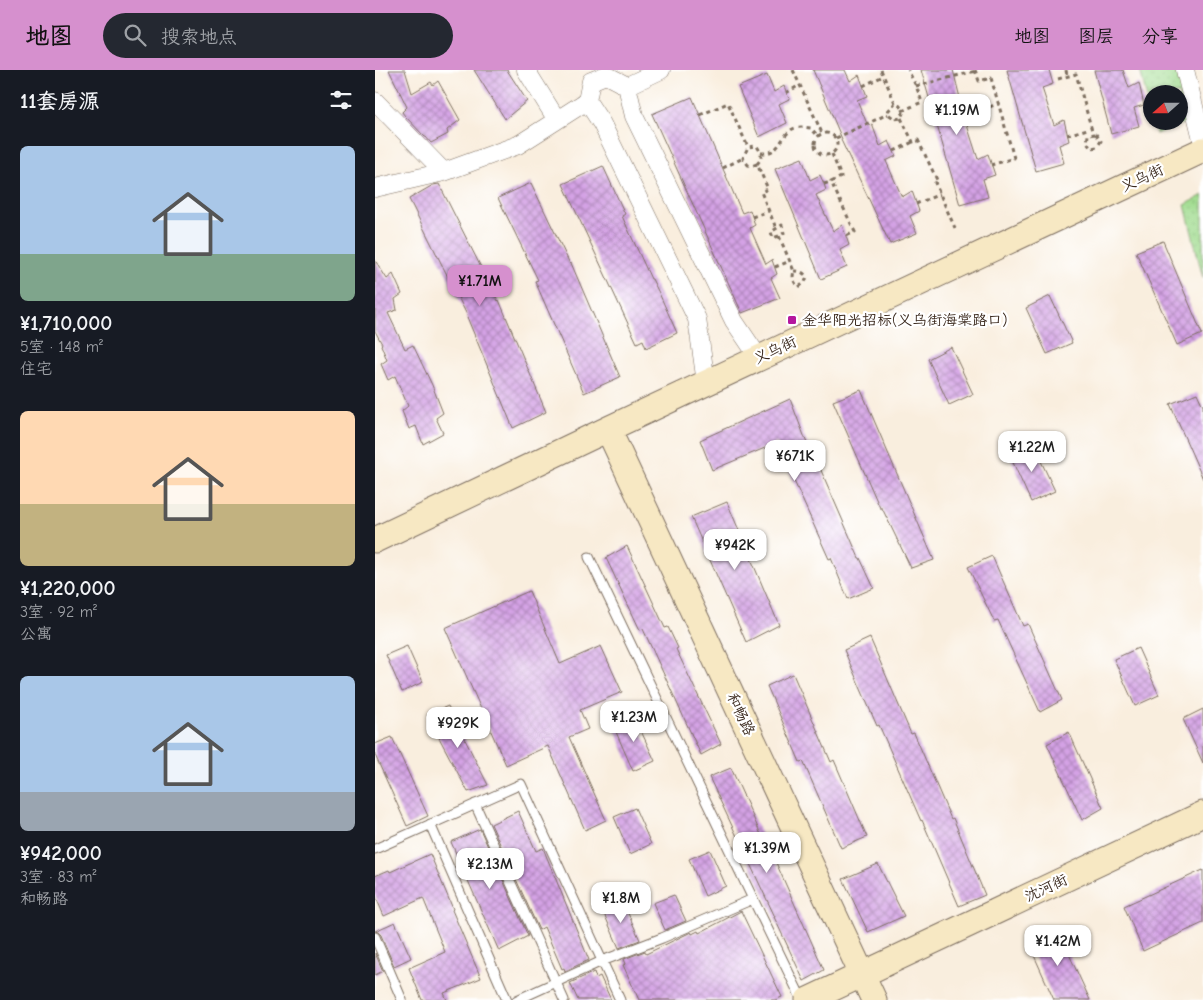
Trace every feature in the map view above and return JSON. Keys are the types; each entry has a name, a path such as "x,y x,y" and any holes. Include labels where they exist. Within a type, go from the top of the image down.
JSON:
{"street":[{"path":"526,70 557,120"},
{"path":"627,86 661,70"},
{"path":"1185,70 1203,143"},
{"path":"706,383 697,319 602,124 587,101 591,80 606,75 627,86 638,125 734,321 759,358"},
{"path":"375,101 444,172"},
{"path":"375,188 444,172 518,145 587,101"},
{"name":"义乌街","path":"375,540 1203,150"},
{"name":"和畅路","path":"608,429 874,1000"},
{"name":"沈河街","path":"808,1000 1203,814"}],"lane":[{"path":"589,557 802,1000"},
{"path":"375,849 521,784 620,1000"},
{"path":"475,804 564,1000"},
{"path":"430,824 507,1000"},
{"path":"517,1000 603,961 753,899"},
{"path":"375,937 401,1000"}],"path":[{"path":"793,70 822,133"},
{"path":"881,70 895,103 900,106 903,113 901,118 913,142"},
{"path":"902,111 921,102 908,70"},
{"path":"916,86 976,70 979,81 991,78 1014,158 991,165"},
{"path":"1066,70 1067,76"},
{"path":"1058,79 1076,74 1093,134 1096,134 1101,141 1097,146 1091,148 1087,143 1088,135 1093,134"},
{"path":"863,86 883,76"},
{"path":"786,93 800,85"},
{"path":"700,115 728,103 748,147 743,158 723,168"},
{"path":"836,138 888,114 888,111 895,103"},
{"path":"974,111 999,104"},
{"path":"888,114 895,119 901,118"},
{"path":"761,153 772,151 790,130 796,128 811,128 817,135"},
{"path":"1067,134 1091,128"},
{"path":"827,132 836,138 837,149 832,154 823,155 814,146 817,135 822,133 827,132"},
{"path":"894,151 918,140 939,182 935,183 955,228"},
{"path":"743,158 748,165 752,166 761,159 761,153 757,146 748,147"},
{"path":"824,184 841,177 832,154"},
{"path":"757,164 768,189 761,192 777,228"},
{"path":"831,182 855,232 846,236"},
{"path":"916,204 940,194"},
{"path":"752,217 769,210"},
{"path":"781,226 784,233 779,236 773,238 771,232 781,226"},
{"path":"779,236 794,271 792,276 794,283 799,287 805,282 807,277 801,271 794,271"},
{"path":"775,268 790,261"}],"green space":[{"path":"1140,70 1183,70 1187,85 1187,85 1144,85"},
{"path":"1188,88 1197,119 1188,122"},
{"path":"1155,130 1165,130 1156,134"},
{"path":"1203,195 1203,278 1185,205"}],"building":[{"path":"389,70 405,70 412,93 431,82 433,85 438,81 460,120 447,130 448,134 431,143 405,116 402,112 407,107"},
{"path":"474,70 507,70 527,101 505,119"},
{"path":"813,70 845,70 850,81 859,75 867,96 857,100 868,126 872,124 880,146 889,141 896,156 886,161 902,197 912,191 919,211 910,216 917,233 890,244 841,140"},
{"path":"921,70 953,70 962,106 971,102 976,118 966,122 978,159 988,154 995,175 983,179 988,197 960,205"},
{"path":"1007,70 1049,70 1053,84 1042,88 1054,125 1064,120 1069,141 1059,145 1064,163 1036,171"},
{"path":"1094,70 1123,70 1129,88 1139,83 1143,105 1134,108 1139,126 1111,134"},
{"path":"767,75 774,92 784,86 789,99 779,104 787,123 759,137 738,87"},
{"path":"692,97 742,213 750,210 755,225 750,228 766,264 772,260 777,274 771,278 780,298 742,313 652,114"},
{"path":"802,158 810,180 820,175 826,190 816,195 833,231 842,225 849,245 840,250 847,267 821,279 775,169"},
{"path":"603,166 625,214 622,216 677,333 646,348 643,340 637,343 563,184"},
{"path":"531,183 571,263 620,377 584,393 535,281 538,280 498,198"},
{"path":"439,184 499,300 546,412 513,428 468,317 409,199 433,185"},
{"path":"1163,241 1202,334 1177,345 1136,252"},
{"path":"375,260 387,279 393,274 402,294 395,299 397,310 388,313 405,349 413,345 443,413 436,418 443,433 423,444 416,426 409,429 402,411 408,406 395,376 388,380 381,364 387,360 375,331"},
{"path":"1050,296 1072,343 1047,354 1026,308"},
{"path":"951,347 973,394 949,405 928,359"},
{"path":"861,390 934,560 911,568 882,508 880,508 833,401"},
{"path":"1197,393 1203,406 1203,479 1170,404"},
{"path":"790,399 808,446 810,445 874,588 848,599 831,558 829,559 777,443 712,470 700,440"},
{"path":"1033,444 1055,491 1031,502 1010,456"},
{"path":"727,502 779,625 746,642 691,517"},
{"path":"627,546 665,628 668,627 678,648 676,649 721,744 701,755 643,629 640,630 606,558"},
{"path":"992,556 1023,626 1028,624 1062,700 1040,712 998,620 994,621 968,567"},
{"path":"529,591 560,664 601,646 622,692 580,710 588,729 569,737 606,820 585,830 548,746 506,765 445,628"},
{"path":"870,638 911,734 914,733 951,819 953,818 985,895 959,906 844,650"},
{"path":"407,646 423,682 402,692 386,655"},
{"path":"1138,648 1159,695 1135,706 1114,659"},
{"path":"793,674 831,762 834,760 867,837 841,848 803,761 800,762 767,686"},
{"path":"448,706 488,785 468,792 427,715"},
{"path":"1203,709 1203,763 1183,719"},
{"path":"634,716 655,761 633,771 613,725"},
{"path":"1069,732 1103,808 1082,820 1047,744"},
{"path":"392,737 428,816 407,826 375,755 375,744"},
{"path":"731,768 763,839 765,838 824,970 804,981 709,777"},
{"path":"635,808 651,844 630,854 614,817"},
{"path":"518,811 536,851 543,848 589,960 565,971 564,968 562,969 544,927 539,930 491,824"},
{"path":"480,829 528,936 499,951 451,842"},
{"path":"710,850 726,886 705,896 689,859"},
{"path":"430,854 481,978 444,993 447,1000 422,1000 409,968 445,952 423,898 384,916 375,895 375,876 389,870 390,872"},
{"path":"878,864 904,916 868,932 843,879"},
{"path":"1203,870 1203,923 1143,951 1124,906"},
{"path":"674,895 686,921 665,930 653,903"},
{"path":"622,900 640,940 619,948 602,909"},
{"path":"741,911 782,997 775,1000 639,1000 623,965 626,964 624,959 645,951 646,954 691,932 692,934 698,931 699,933"},
{"path":"395,922 411,958 394,966 381,935 375,931"},
{"path":"1057,928 1090,1000 1054,1000 1028,942"},
{"path":"375,953 383,971 375,975"},
{"path":"594,972 596,978 600,976 611,1000 578,1000 570,983"}],"place":[{"name":"金华阳光招标(义乌街海棠路口)","path":"792,320"}]}
